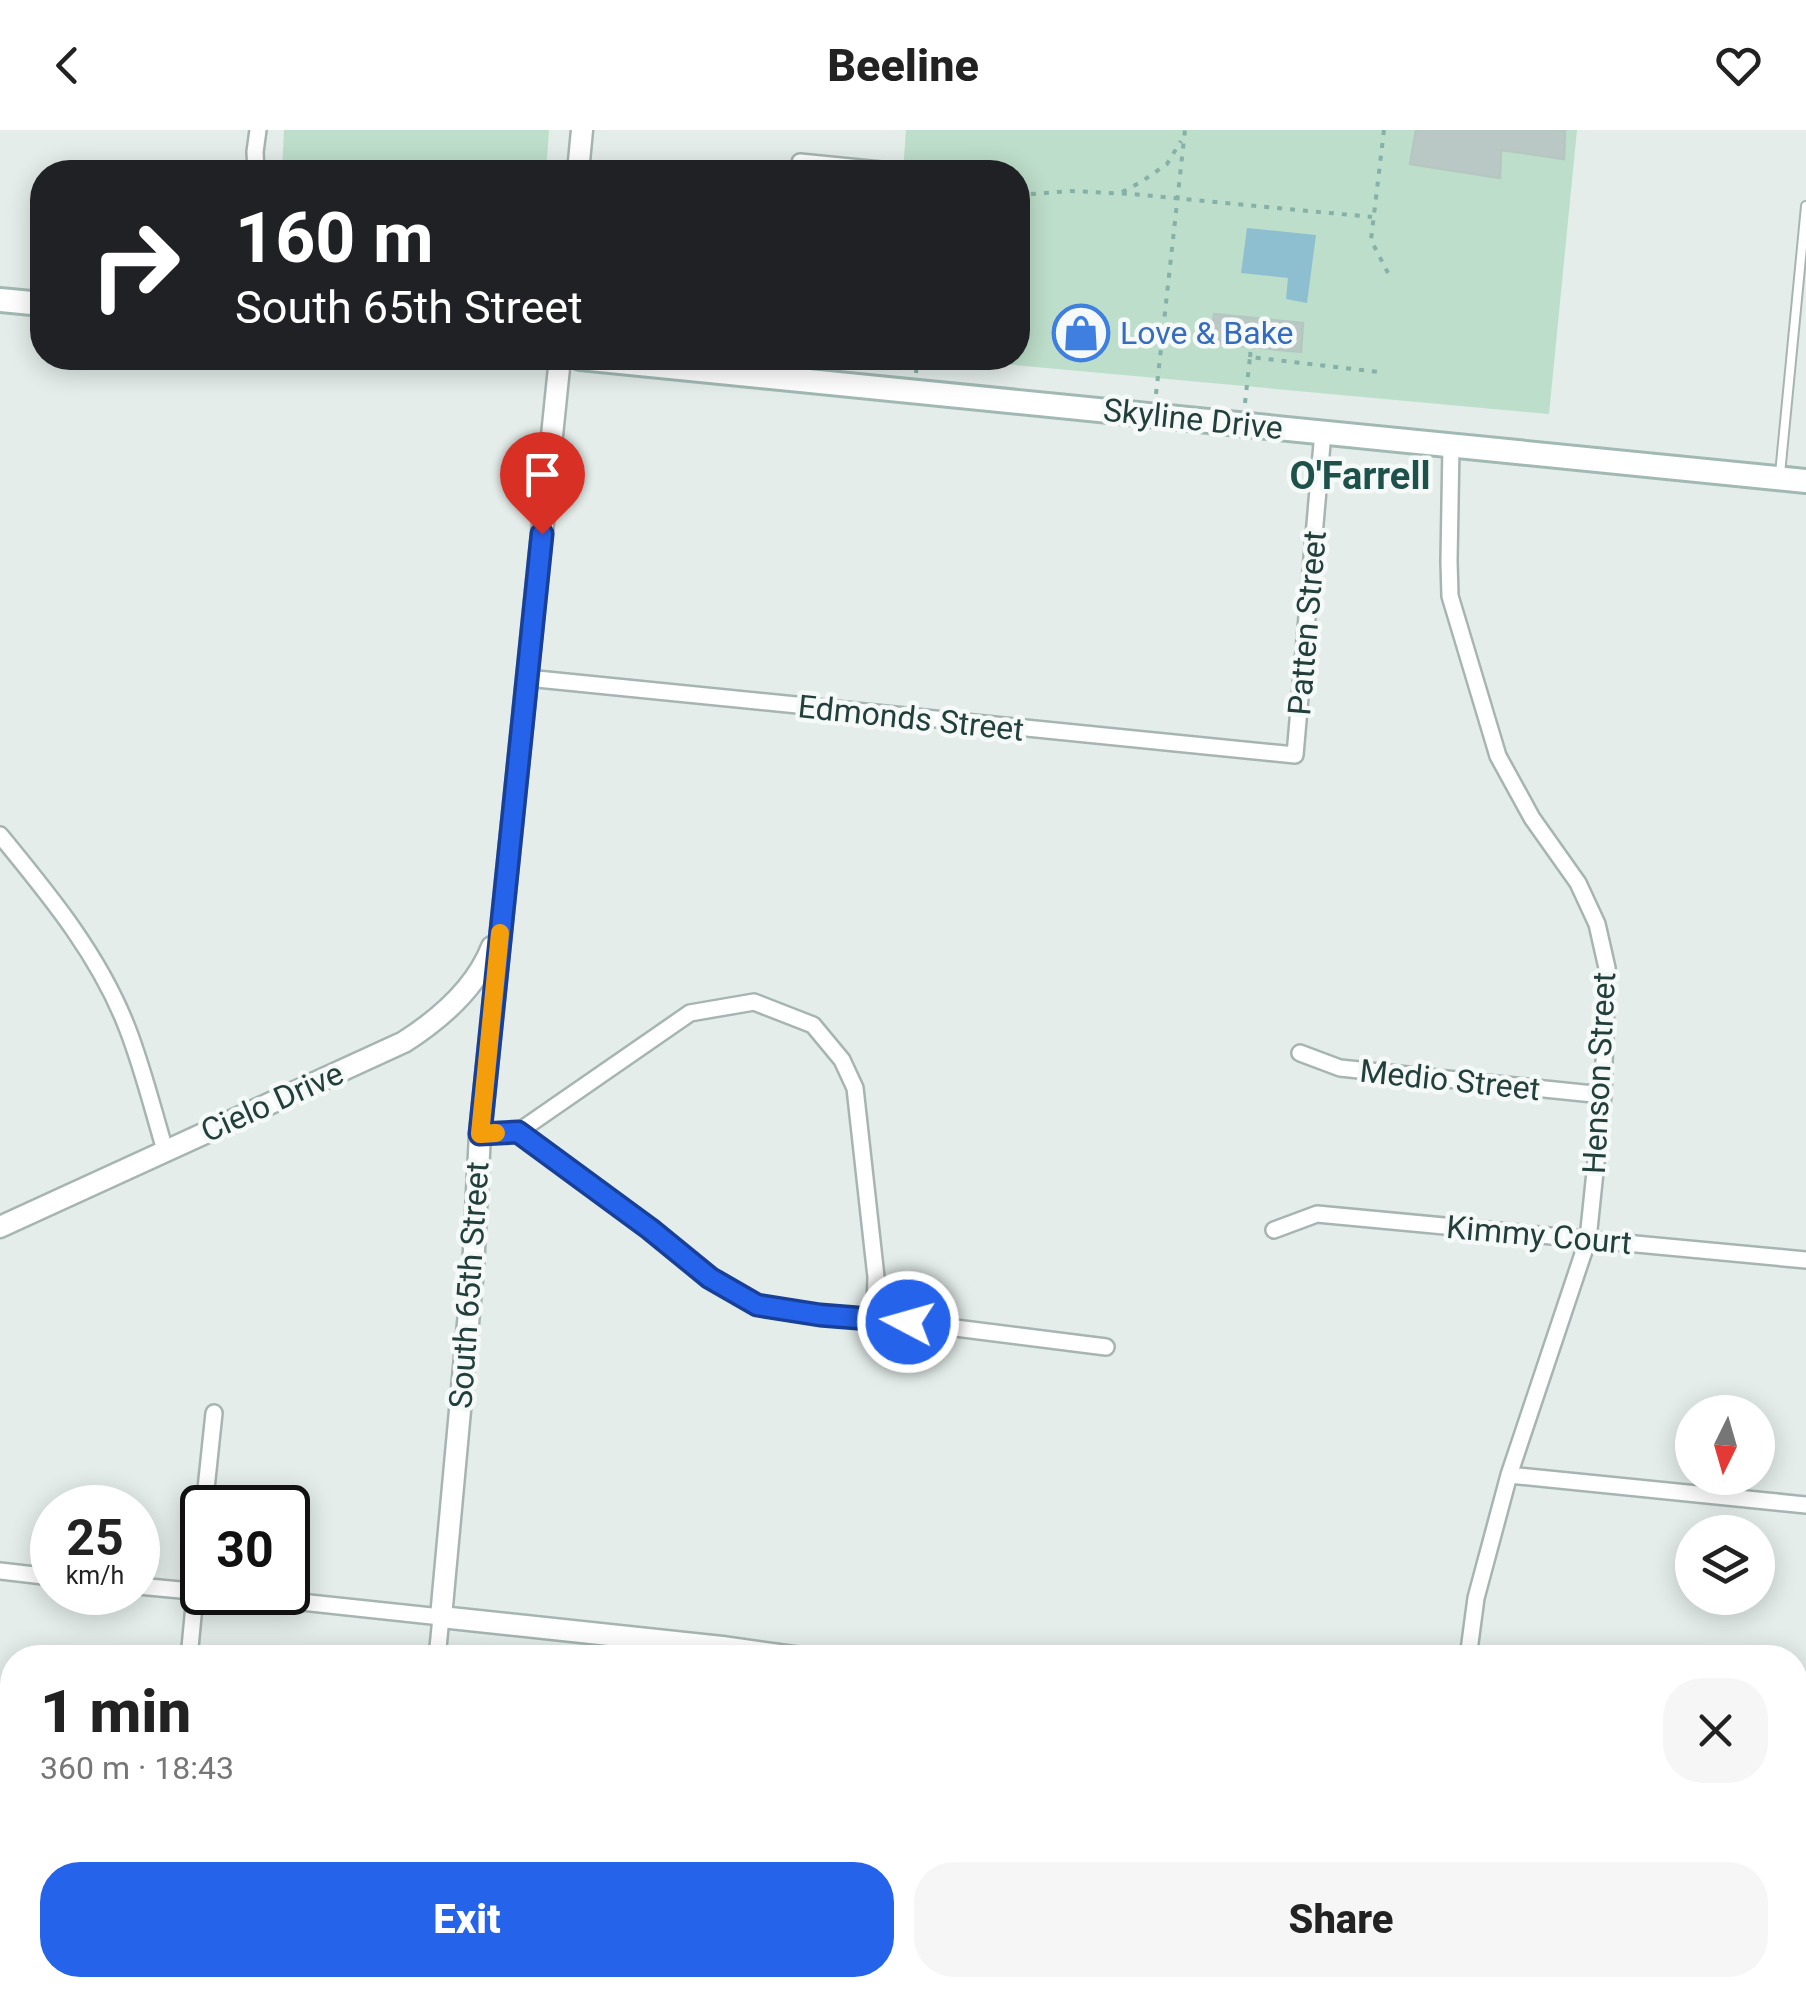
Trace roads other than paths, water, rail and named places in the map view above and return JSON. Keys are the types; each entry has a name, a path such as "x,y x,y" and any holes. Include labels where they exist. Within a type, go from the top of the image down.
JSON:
{"main road":[{"path":"0,300 30,303"},
{"name":"Skyline Drive","path":"794,370 1154,416 1806,481"}],"street":[{"path":"257,160 258,130"},
{"path":"579,160 582,130"},
{"name":"South 65th Street","path":"441,1617 473,1269 480,1134 559,370"},
{"name":"Patten Street","path":"1295,755 1323,432"},
{"name":"Henson Street","path":"1452,446 1450,596 1498,756 1532,818 1578,883 1596,924 1608,968 1603,1095 1588,1239 1509,1475 1476,1598 1470,1645"},
{"name":"Edmonds Street","path":"527,678 1295,755"},
{"path":"0,835 60,909 91,955 128,1029 165,1150"},
{"name":"Cielo Drive","path":"0,1227 404,1042 465,992 485,966 500,927"},
{"path":"480,1134 518,1132 690,1013 754,1002 814,1026 842,1060 855,1088 876,1277 874,1304 868,1317"},
{"name":"Medio Street","path":"1300,1052 1340,1068 1603,1095"},
{"path":"518,1132 710,1278 757,1305 1106,1347"},
{"name":"Kimmy Court","path":"1274,1230 1318,1214 1806,1260"},
{"path":"206,1485 214,1413"},
{"path":"1509,1475 1806,1505"},
{"path":"0,1571 30,1574"},
{"path":"310,1603 665,1645"},
{"path":"192,1645 197,1615"},
{"path":"438,1645 441,1617"}],"lane":[{"path":"1780,478 1806,206"}],"water":[{"path":"1247,228 1316,235 1307,303 1286,299 1288,278 1241,273"}],"place":[{"name":"Love & Bake","path":"1081,333"}],"district":[{"name":"O'Farrell","path":"1360,476"}]}
